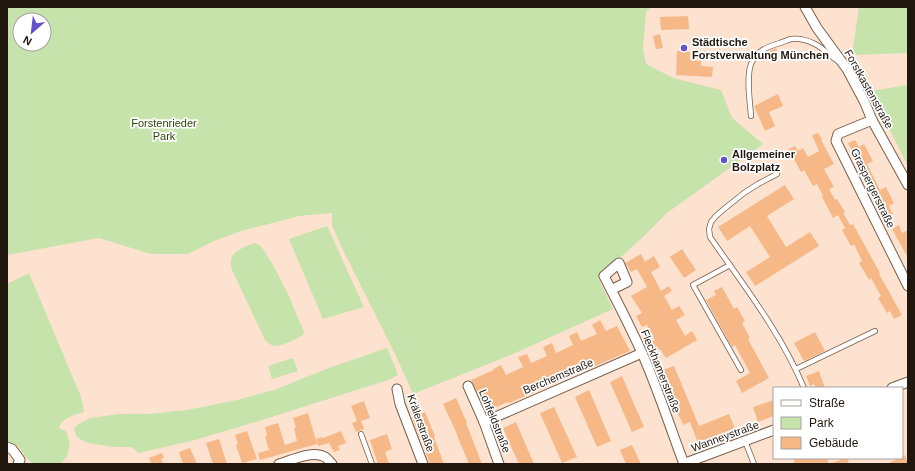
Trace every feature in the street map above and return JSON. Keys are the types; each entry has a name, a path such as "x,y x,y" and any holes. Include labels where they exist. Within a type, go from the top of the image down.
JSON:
{"street":[{"name":"Forstkastenstraße","path":"804,7 817,28 844,65 908,185"},
{"name":"Graspergerstraße","path":"872,120 838,134 836,141 908,286"},
{"name":"Fleckhamerstraße","path":"611,290 642,353 683,464"},
{"name":"Berchemstraße","path":"484,422 642,353"},
{"path":"896,387 907,384"},
{"name":"Lohfeldstraße","path":"468,386 484,422 499,464"},
{"name":"Krälerstraße","path":"397,389 400,404 423,464"},
{"name":"Wanneystraße","path":"683,464 773,430"},
{"path":"7,447 12,448 20,460 18,464"},
{"path":"278,464 317,454 327,458 332,464"}],"lane":[{"path":"751,116 749,93 751,65 758,52 763,49 790,39 802,40 815,44 844,65"},
{"path":"777,174 744,193 724,209 711,222 709,229 710,237 774,329 796,369 804,387"},
{"path":"730,265 693,285 740,370"},
{"path":"796,369 875,331"},
{"path":"361,434 372,464"},
{"path":"745,441 754,464"}],"green space":[{"name":"Forstenrieder Park","path":"7,7 651,7 646,12 643,49 646,64 673,78 721,90 732,118 763,144 667,213 598,278 613,309 513,354 413,394 396,356 341,246 332,225 332,213 299,216 241,231 214,241 188,254 151,254 99,238 7,255"},
{"path":"859,7 908,7 908,53 852,55"},
{"path":"908,85 908,166 870,91"},
{"path":"327,226 364,307 323,319 289,239"},
{"path":"255,243 261,246 273,265 288,294 304,332 303,335 290,342 276,346 265,340 231,266 232,257 237,251"},
{"path":"29,273 81,397 84,412 69,417 63,421 59,428 66,431 70,444 67,456 60,464 33,464 19,447 7,443 7,284"},
{"path":"387,348 398,375 388,380 195,440 139,453 131,447 115,447 87,443 77,437 74,430 77,425 90,418 119,414 147,414 187,410 237,400 277,389 326,369"},
{"path":"293,358 298,371 272,379 268,366"}],"building":[{"path":"688,16 689,29 661,30 660,17"},
{"path":"660,34 663,48 656,49 653,36"},
{"path":"776,48 779,57 771,60 767,52"},
{"path":"677,51 690,52 690,60 701,61 701,66 713,67 712,77 676,75"},
{"path":"778,94 783,106 769,112 775,126 765,131 754,106"},
{"path":"818,133 834,164 824,169 834,187 829,189 835,200 837,199 845,212 843,213 850,225 853,224 902,315 894,319 890,311 887,313 878,298 881,296 871,278 869,280 859,263 862,261 854,244 851,246 842,230 845,228 838,215 833,218 817,184 813,186 804,170 801,172 793,157 788,160 784,152 795,146 798,151 803,148 808,157 819,151 812,135"},
{"path":"855,140 859,147 864,144 873,161 867,164 880,190 886,187 894,203 889,206 893,214 887,217 848,143"},
{"path":"785,185 794,199 767,216 786,247 810,232 819,246 755,286 746,272 770,257 750,226 727,241 718,227"},
{"path":"899,225 902,233 908,230 908,258 892,229"},
{"path":"682,249 696,270 684,278 670,257"},
{"path":"641,254 645,262 654,256 660,267 651,272 661,291 669,286 672,291 664,296 672,310 679,306 685,315 676,320 685,336 692,331 697,340 666,358 660,349 655,352 649,343 655,340 647,325 642,327 636,316 642,313 631,296 647,287 637,269 631,272 625,263"},
{"path":"722,287 734,309 737,307 745,321 742,323 750,338 748,339 769,378 742,393 736,381 750,373 735,345 732,347 706,300 716,295 714,291"},
{"path":"600,320 606,331 617,326 630,351 509,403 508,402 486,411 471,380 494,370 493,369 501,365 506,375 523,367 518,357 527,354 531,363 547,356 543,347 552,343 556,353 573,345 569,336 577,332 581,341 597,334 592,325"},
{"path":"815,332 825,351 804,361 794,343"},
{"path":"674,366 699,426 729,414 735,428 698,443 690,422 683,425 660,371"},
{"path":"819,371 825,387 816,387 814,384 810,386 806,376"},
{"path":"622,376 644,427 632,432 610,382"},
{"path":"589,390 611,441 597,447 575,397"},
{"path":"456,398 482,464 469,464 443,404"},
{"path":"773,400 773,416 758,422 753,407"},
{"path":"364,401 370,418 361,421 364,429 356,432 352,423 357,421 351,406"},
{"path":"554,407 577,457 562,463 540,413"},
{"path":"425,412 444,464 430,464 412,417"},
{"path":"308,413 317,444 260,460 258,453 269,450 265,437 267,436 265,427 278,423 285,445 297,441 294,428 296,427 293,418"},
{"path":"516,422 534,464 519,464 503,428"},
{"path":"247,431 257,459 242,463 236,445 238,444 235,435"},
{"path":"341,431 346,443 338,446 340,450 334,452 329,443 318,446 316,439"},
{"path":"387,434 392,449 385,452 389,464 378,464 370,440"},
{"path":"219,439 227,464 213,464 206,443"},
{"path":"632,445 641,464 626,464 620,450"},
{"path":"190,448 197,464 183,464 179,452"},
{"path":"162,453 164,458 161,459 163,464 152,464 149,458"},
{"path":"905,455 908,464 887,464 897,459 903,459"},
{"path":"793,459 827,459 829,464 795,464"},
{"path":"842,459 848,459 849,462 845,464 830,464"}],"place":[{"name":"Städtische Forstverwaltung München","path":"684,48"},
{"name":"Allgemeiner Bolzplatz","path":"724,160"}]}
